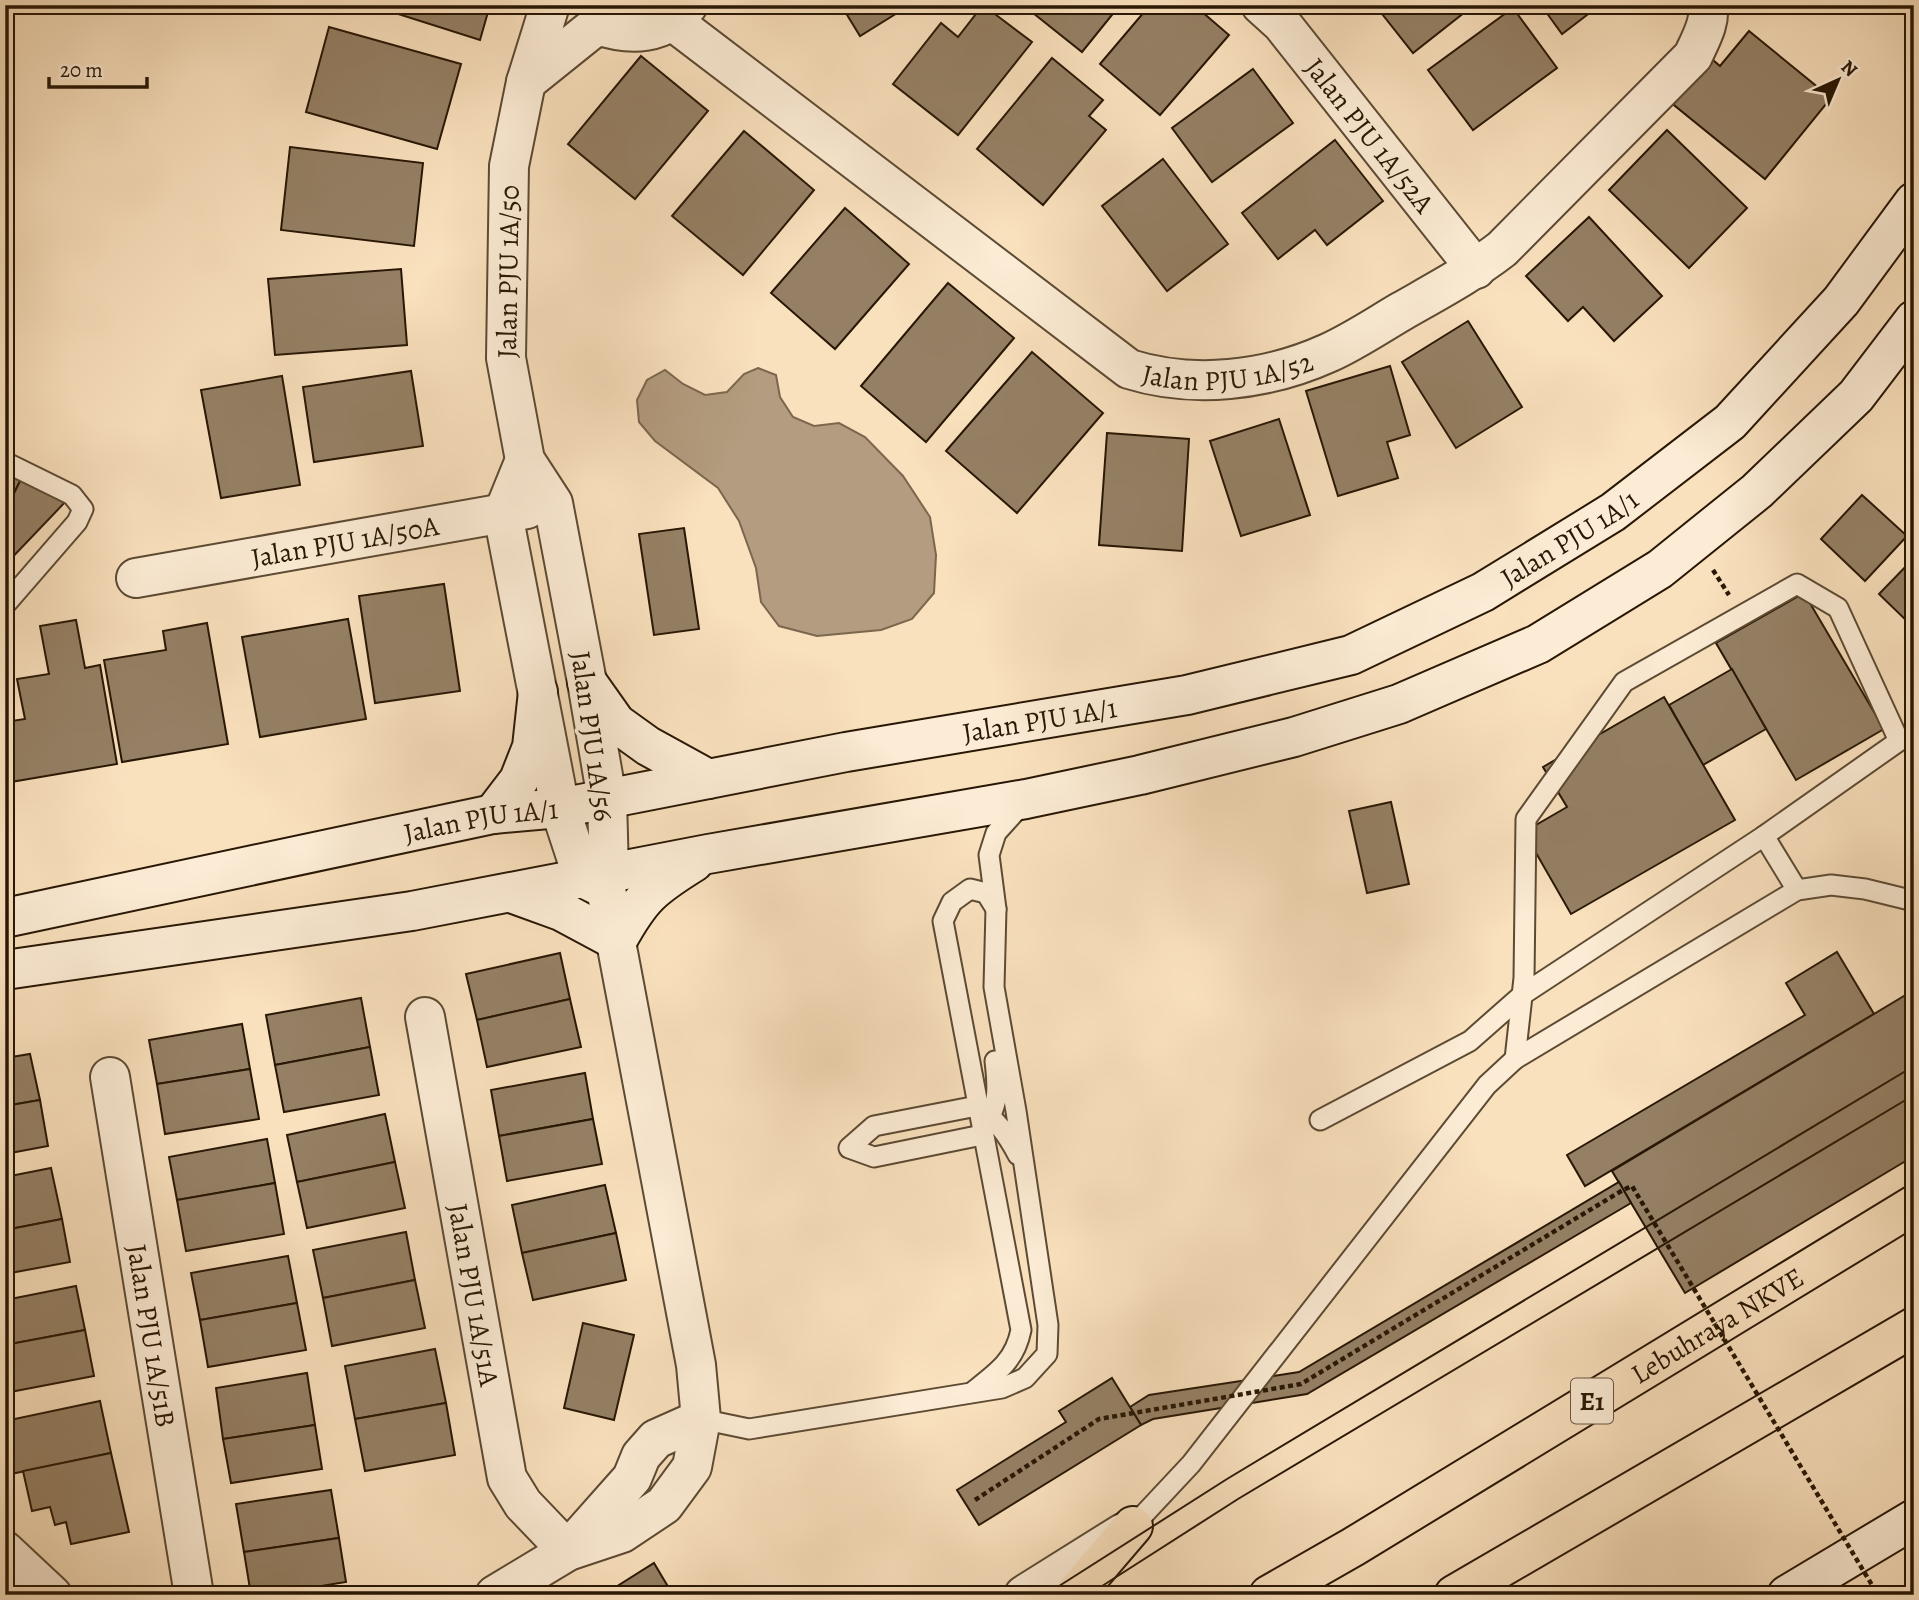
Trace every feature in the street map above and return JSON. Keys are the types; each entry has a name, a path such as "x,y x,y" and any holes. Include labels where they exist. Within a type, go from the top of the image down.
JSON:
{"highway":[{"name":"Lebuhraya NKVE","path":"1269,1595 1353,1548 1914,1205"},
{"path":"1454,1595 1914,1327"},
{"path":"1074,1595 1133,1526"}],"street":[{"name":"Jalan PJU 1A/50","path":"525,460 506,358 509,166 526,82 550,5"},
{"name":"Jalan PJU 1A/52A","path":"1261,5 1282,24 1476,269"},
{"name":"Jalan PJU 1A/52","path":"680,13 1129,369 1153,376 1207,381 1267,373 1329,353 1476,269 1502,248 1693,56 1704,31 1709,10 1707,5"},
{"path":"526,82 585,15 618,32 641,33 680,13"},
{"name":"Jalan PJU 1A/1","path":"5,918 493,814 561,808 846,752 1187,695 1351,655 1483,592 1614,512 1730,422 1841,301 1914,202"},
{"path":"5,970 398,913 599,880 708,853 1026,799 1140,775 1294,737 1399,704 1538,644 1660,569 1757,491 1856,396 1914,320"},
{"path":"503,514 525,460"},
{"name":"Jalan PJU 1A/56","path":"525,460 553,503 587,682 607,799 599,880"},
{"name":"Jalan PJU 1A/50A","path":"136,578 553,503"},
{"name":"Jalan PJU 1A/56","path":"503,514 561,808 599,880"},
{"path":"587,682 616,723 648,746 708,779"},
{"path":"493,814 519,780 532,747 538,692"},
{"path":"617,941 635,908 658,884 708,853"},
{"path":"495,1595 568,1551 622,1533 664,1505 692,1467 701,1419 696,1365 617,941 599,880"},
{"path":"511,893 561,911 617,941"},
{"name":"Jalan PJU 1A/51A","path":"425,1017 507,1478 523,1504 568,1551"},
{"name":"Jalan PJU 1A/51B","path":"110,1077 194,1595"},
{"path":"1787,1595 1914,1519"},
{"path":"1024,1595 1133,1526"},
{"path":"5,1551 52,1595"}],"lane":[{"path":"5,462 72,495 83,509 77,522 5,605"},
{"path":"1320,1120 1470,1041 1522,995 1763,836 1899,741 1838,608 1797,584 1624,682 1526,819 1522,995 1515,1059"},
{"path":"982,1135 874,1157 849,1148 874,1126 984,1111 999,1094 990,1021 994,987 996,909 989,855 996,833 1026,799"},
{"path":"1763,836 1797,890"},
{"path":"1133,1526 1191,1464 1487,1086 1515,1059 1797,890 1830,885 1865,889 1914,901"},
{"path":"975,1390 1004,1366 1018,1346 1021,1330 982,1135 984,1111 943,921 953,902 970,889 985,892 996,909"},
{"path":"701,1419 749,1429 975,1390 1002,1388 1025,1378 1047,1354 1048,1325 994,987"},
{"path":"984,1111 1007,1135 1024,1168"}],"path":[{"path":"975,1500 1099,1419 1301,1384 1632,1186 1878,1595"}],"shaded area":[{"path":"758,368 776,375 780,397 793,417 814,426 839,423 865,437 903,476 930,517 936,555 934,593 912,619 881,630 817,636 779,626 761,602 756,568 739,521 718,488 655,441 639,422 637,400 647,380 665,370 683,384 705,395 727,392 744,374"}],"building":[{"path":"370,5 490,5 480,40"},
{"path":"841,5 910,5 860,36"},
{"path":"983,5 1032,42 958,135 893,84 941,23 958,37"},
{"path":"1023,5 1120,5 1082,52"},
{"path":"1150,5 1194,5 1229,35 1160,115 1100,64"},
{"path":"1375,5 1460,5 1465,12 1413,53"},
{"path":"1541,5 1600,5 1562,34"},
{"path":"1513,8 1557,68 1473,130 1428,70"},
{"path":"329,27 461,64 437,149 306,112"},
{"path":"1749,31 1831,98 1765,179 1669,101 1707,55 1720,66"},
{"path":"641,56 708,111 635,199 568,144"},
{"path":"1052,58 1103,100 1089,116 1106,130 1043,205 977,149"},
{"path":"1253,69 1293,123 1212,182 1172,128"},
{"path":"1667,130 1747,208 1689,268 1609,190"},
{"path":"744,131 814,190 743,275 672,216"},
{"path":"1335,140 1383,201 1327,245 1315,230 1278,259 1242,213"},
{"path":"290,147 423,163 414,246 281,230"},
{"path":"1163,159 1228,244 1167,291 1102,206"},
{"path":"845,208 909,264 835,349 771,293"},
{"path":"1589,217 1662,296 1614,341 1583,307 1568,321 1526,276"},
{"path":"401,269 407,345 275,355 268,279"},
{"path":"948,283 1014,338 926,442 861,386"},
{"path":"1468,321 1522,407 1456,448 1402,362"},
{"path":"1032,352 1103,413 1017,513 946,451"},
{"path":"1390,366 1410,435 1387,442 1398,478 1338,496 1306,391"},
{"path":"411,371 423,446 314,462 303,387"},
{"path":"282,376 300,485 221,498 201,390"},
{"path":"1279,419 1310,515 1241,536 1210,441"},
{"path":"1107,433 1189,439 1182,551 1099,545"},
{"path":"5,471 21,479 5,512"},
{"path":"21,479 69,498 5,565 5,512"},
{"path":"1862,495 1907,536 1865,581 1821,539"},
{"path":"684,528 699,629 654,635 639,534"},
{"path":"1914,558 1914,628 1879,594"},
{"path":"444,584 460,691 375,703 359,596"},
{"path":"1804,593 1884,729 1796,780 1716,643"},
{"path":"348,619 366,719 260,737 242,637"},
{"path":"76,620 85,668 100,665 117,764 5,783 5,722 25,719 17,679 49,674 40,626"},
{"path":"207,623 228,744 122,762 104,660 166,650 163,631"},
{"path":"1732,669 1766,729 1703,765 1669,705"},
{"path":"1664,697 1735,820 1571,914 1524,832 1567,807 1543,767"},
{"path":"1391,802 1409,884 1367,893 1349,811"},
{"path":"1837,952 1874,1014 1585,1186 1567,1155 1805,1015 1786,983"},
{"path":"560,953 570,999 477,1020 466,974"},
{"path":"1914,990 1914,1156 1685,1293 1612,1171"},
{"path":"361,998 370,1047 275,1065 266,1015"},
{"path":"570,999 581,1047 487,1067 477,1020"},
{"path":"242,1024 250,1069 157,1084 149,1040"},
{"path":"370,1047 379,1095 284,1112 275,1065"},
{"path":"30,1054 40,1100 5,1106 5,1058"},
{"path":"250,1069 259,1119 165,1134 157,1084"},
{"path":"585,1073 593,1119 499,1136 491,1090"},
{"path":"40,1100 48,1146 5,1154 5,1106"},
{"path":"385,1114 395,1162 297,1182 287,1135"},
{"path":"593,1119 602,1164 507,1181 499,1136"},
{"path":"267,1139 275,1183 177,1200 169,1157"},
{"path":"395,1162 405,1208 307,1228 297,1182"},
{"path":"51,1168 62,1219 5,1230 5,1177"},
{"path":"1619,1182 1631,1203 1307,1394 1153,1419 1141,1425 1130,1407 1149,1395 1299,1372"},
{"path":"275,1183 284,1234 186,1251 177,1200"},
{"path":"605,1185 616,1233 522,1253 512,1205"},
{"path":"62,1219 70,1262 5,1274 5,1230"},
{"path":"406,1232 415,1280 323,1298 313,1250"},
{"path":"616,1233 626,1280 533,1300 522,1253"},
{"path":"288,1256 297,1303 200,1320 191,1273"},
{"path":"415,1280 425,1328 332,1346 323,1298"},
{"path":"76,1286 85,1330 5,1345 5,1300"},
{"path":"297,1303 306,1350 208,1367 200,1320"},
{"path":"583,1323 634,1335 614,1420 564,1408"},
{"path":"85,1330 94,1376 5,1393 5,1345"},
{"path":"435,1349 446,1403 355,1419 345,1366"},
{"path":"307,1373 315,1425 223,1439 216,1388"},
{"path":"1112,1378 1141,1425 979,1525 957,1490 1066,1422 1059,1411"},
{"path":"100,1401 111,1453 11,1474 5,1447 5,1421"},
{"path":"446,1403 455,1455 365,1471 355,1419"},
{"path":"315,1425 322,1469 231,1483 223,1439"},
{"path":"111,1453 129,1532 71,1544 66,1522 55,1525 50,1507 32,1511 23,1471"},
{"path":"331,1490 339,1538 244,1552 236,1504"},
{"path":"339,1538 346,1582 251,1595 244,1552"},
{"path":"654,1563 673,1595 614,1595 611,1590"}],"tram line":[{"path":"1045,1595 1227,1479 1914,1066"},
{"path":"1088,1595 1238,1499 1914,1095"}]}
